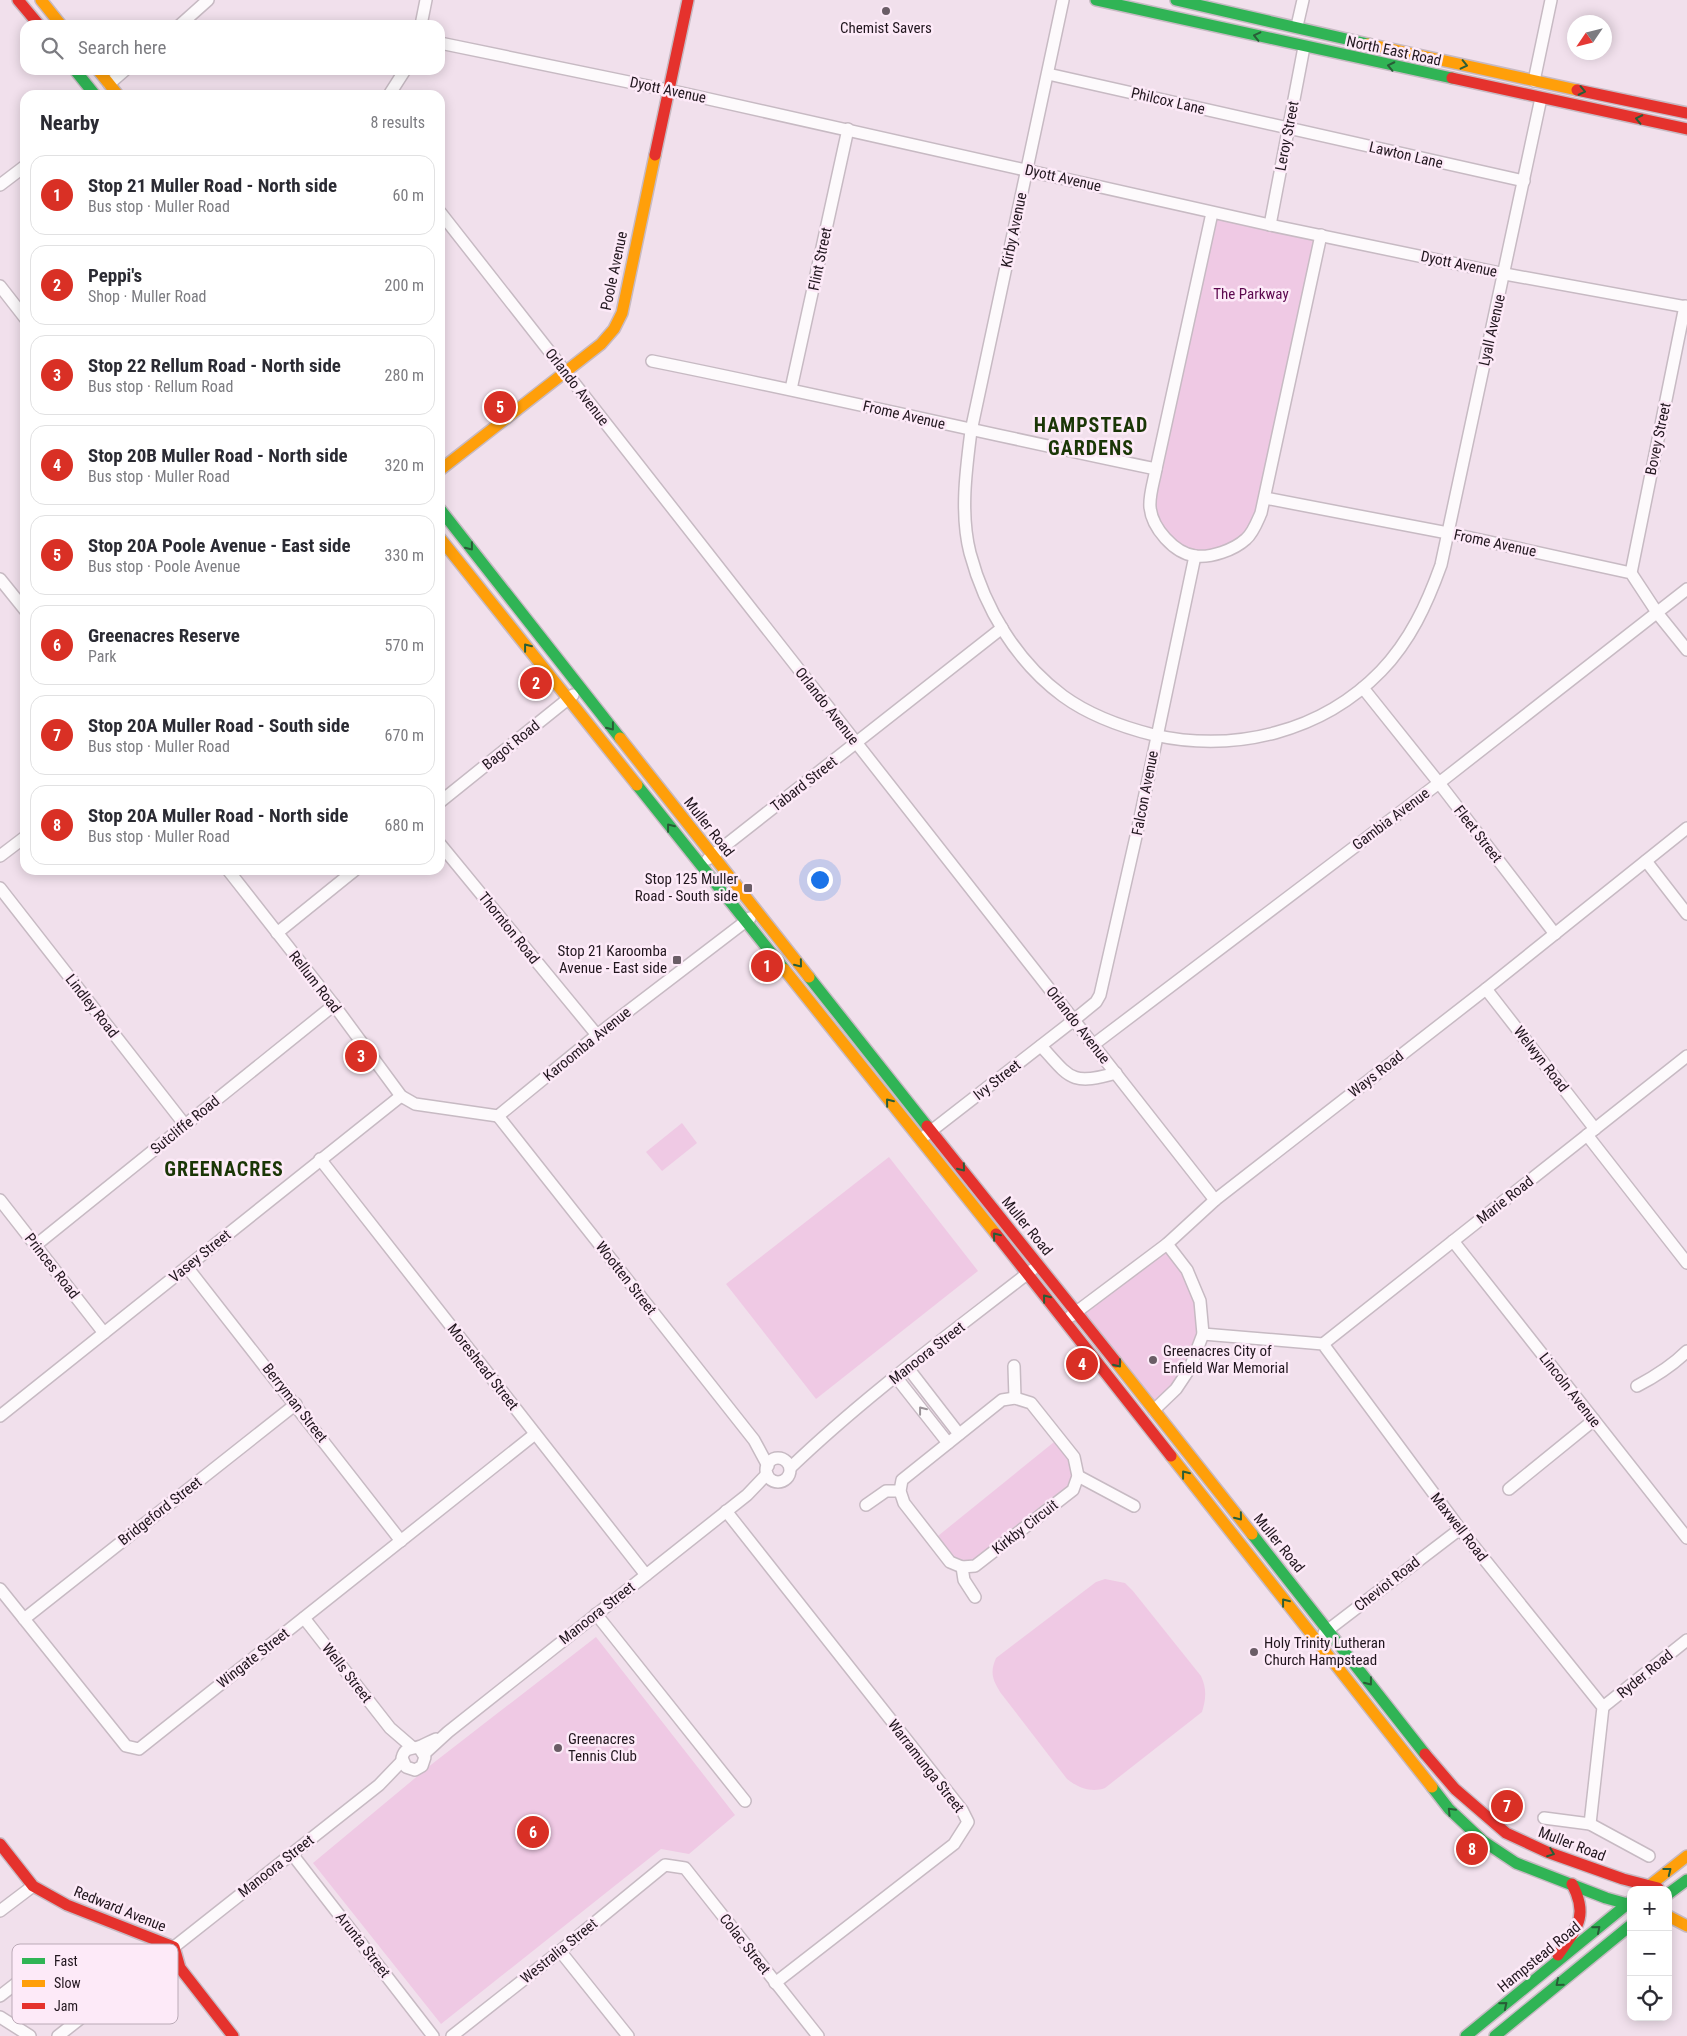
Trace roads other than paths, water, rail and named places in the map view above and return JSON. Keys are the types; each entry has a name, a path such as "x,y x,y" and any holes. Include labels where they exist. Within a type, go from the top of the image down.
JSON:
{"main road":[{"path":"18,0 34,20"},
{"path":"41,0 57,20"},
{"name":"Poole Avenue","path":"445,466 601,344 614,329 622,312 688,0"},
{"name":"North East Road","path":"1096,0 1304,47 1687,129"},
{"name":"North East Road","path":"1176,0 1534,81 1687,113"},
{"path":"1297,26 1304,47"},
{"path":"79,75 91,90"},
{"path":"102,75 113,90"},
{"path":"1534,81 1541,98"},
{"name":"Muller Road","path":"445,515 712,856 1039,1264 1450,1784 1506,1833 1547,1852 1641,1886"},
{"name":"Muller Road","path":"445,544 744,922 1065,1321 1449,1809 1483,1841 1516,1863 1606,1898 1627,1902"},
{"name":"Redward Avenue","path":"0,1844 33,1886 67,1905 166,1944"},
{"path":"1649,1886 1687,1856"},
{"path":"1672,1889 1687,1880"},
{"path":"1546,1971 1573,1934 1581,1917 1581,1903 1572,1884"},
{"name":"Muller Road","path":"1672,1893 1687,1897"},
{"name":"Hampstead Road","path":"1466,2036 1627,1905"},
{"path":"1672,1918 1687,1926"},
{"path":"1495,2036 1627,1928"},
{"name":"Redward Avenue","path":"178,1961 180,1968 233,2036"}],"street":[{"path":"186,20 208,0"},
{"path":"422,20 426,0"},
{"name":"Kirby Avenue","path":"1063,0 971,431 967,462 965,508 969,544 982,589 1002,628 1024,659 1063,696 1107,720 1130,729 1156,735"},
{"path":"1297,26 1303,0"},
{"path":"1534,81 1551,0"},
{"name":"Dyott Avenue","path":"445,44 669,90 1270,225 1504,274 1686,306"},
{"name":"Leroy Street","path":"1270,225 1304,47"},
{"name":"Philcox Lane","path":"1048,74 1288,128"},
{"path":"115,90 123,75"},
{"path":"392,90 402,75"},
{"name":"Lyall Avenue","path":"1156,735 1175,740 1207,742 1247,740 1292,728 1319,716 1363,688 1381,671 1398,651 1421,615 1441,565 1541,98"},
{"name":"Lawton Lane","path":"1288,128 1524,181"},
{"name":"Flint Street","path":"792,389 848,130"},
{"path":"0,185 20,170"},
{"path":"1212,212 1156,469 1150,507 1159,532 1179,549 1195,556 1224,551 1237,546 1248,538 1256,525 1264,498 1321,235"},
{"name":"Orlando Avenue","path":"445,218 1215,1200"},
{"path":"0,286 20,312"},
{"name":"Bovey Street","path":"1630,573 1686,306"},
{"name":"Frome Avenue","path":"652,361 792,389 971,431 1156,469"},
{"name":"Frome Avenue","path":"1264,498 1447,533 1630,573"},
{"name":"Falcon Avenue","path":"1074,1020 1096,1002 1100,995 1137,832 1195,556"},
{"path":"1630,573 1658,614 1687,650"},
{"path":"0,579 20,604"},
{"name":"Gambia Avenue","path":"1093,1045 1439,783 1658,614 1687,589"},
{"name":"Tabard Street","path":"700,866 1002,628"},
{"name":"Bagot Road","path":"445,798 581,688"},
{"name":"Fleet Street","path":"1363,688 1555,934"},
{"name":"Ways Road","path":"1065,1321 1167,1244 1215,1200 1486,989 1687,828"},
{"path":"0,856 20,841"},
{"name":"Thornton Road","path":"445,850 597,1035"},
{"path":"1646,861 1687,914"},
{"name":"Rellum Road","path":"232,875 334,1005 401,1096"},
{"path":"277,933 349,875"},
{"name":"Lindley Road","path":"0,888 185,1125"},
{"name":"Karoomba Avenue","path":"498,1116 597,1035 757,912"},
{"name":"Welwyn Road","path":"1486,989 1687,1263"},
{"name":"Sutcliffe Road","path":"36,1245 334,1005"},
{"name":"Ivy Street","path":"919,1140 1074,1020"},
{"path":"1041,1046 1063,1071 1073,1079 1097,1079 1116,1073"},
{"name":"Marie Road","path":"1323,1344 1687,1056"},
{"path":"401,1096 415,1104 498,1116"},
{"name":"Vasey Street","path":"0,1416 401,1096"},
{"name":"Wootten Street","path":"498,1116 754,1440 764,1456 770,1473"},
{"name":"Moreshead Street","path":"320,1159 646,1575"},
{"name":"Princes Road","path":"0,1200 104,1333"},
{"name":"Lincoln Avenue","path":"1453,1241 1687,1538"},
{"path":"1154,1410 1176,1389 1190,1368 1203,1334 1200,1301 1187,1270 1167,1244"},
{"name":"Manoora Street","path":"784,1462 816,1443 1039,1264"},
{"name":"Berryman Street","path":"187,1267 296,1404 401,1541"},
{"path":"1203,1334 1323,1344"},
{"name":"Maxwell Road","path":"1323,1344 1460,1529 1603,1707"},
{"path":"1637,1386 1677,1362 1687,1351"},
{"path":"1014,1366 1015,1398"},
{"path":"908,1368 959,1434"},
{"path":"896,1377 948,1443"},
{"path":"975,1597 964,1580 962,1567 950,1562 904,1503 900,1492 902,1480 1002,1400 1015,1398 1031,1403 1074,1457 1078,1476 1134,1506"},
{"name":"Bridgeford Street","path":"24,1619 296,1404"},
{"path":"1510,1489 1594,1420"},
{"name":"Wingate Street","path":"0,1589 126,1746 139,1749 535,1434"},
{"name":"Wootten Street","path":"754,1440 768,1453 784,1462"},
{"path":"773,1460 784,1462 789,1474 786,1479 780,1481 770,1473 773,1460"},
{"name":"Manoora Street","path":"178,1944 379,1785 411,1756 448,1732 747,1495 770,1473"},
{"name":"Kirkby Circuit","path":"962,1567 975,1566 1073,1490 1078,1476"},
{"path":"866,1505 886,1490 900,1492"},
{"name":"Warramunga Street","path":"726,1511 956,1803 968,1822 954,1844 775,1983"},
{"name":"Cheviot Road","path":"1315,1640 1460,1529"},
{"path":"596,1614 745,1801"},
{"name":"Wells Street","path":"304,1618 411,1756"},
{"name":"Ryder Road","path":"1603,1707 1687,1640"},
{"path":"1590,1824 1603,1707"},
{"path":"1544,1818 1590,1824 1649,1856"},
{"name":"Arunta Street","path":"292,1854 433,2036"},
{"name":"Colac Street","path":"665,1865 686,1868 818,2036"},
{"name":"Westralia Street","path":"452,2036 665,1865"},
{"path":"0,1911 33,1886"},
{"path":"560,1951 628,2036"},
{"path":"0,1996 12,1987"},
{"path":"0,2017 30,2036"},
{"path":"58,2036 73,2024"}],"place":[{"name":"Chemist Savers","path":"886,11"},
{"name":"Stop 20A Poole Avenue - East side","path":"500,407"},
{"name":"Peppi's","path":"536,683"},
{"name":"Stop 125 Muller Road - South side","path":"748,888"},
{"name":"Stop 21 Karoomba Avenue - East side","path":"677,960"},
{"name":"Stop 21 Muller Road - North side","path":"767,966"},
{"name":"Stop 22 Rellum Road - North side","path":"361,1056"},
{"name":"Greenacres City of Enfield War Memorial","path":"1153,1360"},
{"name":"Stop 20B Muller Road - North side","path":"1082,1364"},
{"name":"Holy Trinity Lutheran Church Hampstead","path":"1254,1652"},
{"name":"Greenacres Tennis Club","path":"558,1748"},
{"name":"Stop 20A Muller Road - South side","path":"1507,1806"},
{"name":"Greenacres Reserve","path":"533,1832"},
{"name":"Stop 20A Muller Road - North side","path":"1472,1849"}],"district":[{"name":"HAMPSTEAD GARDENS","path":"1091,436"},
{"name":"GREENACRES","path":"224,1169"}],"park label":[{"name":"The Parkway","path":"1251,294"}]}
